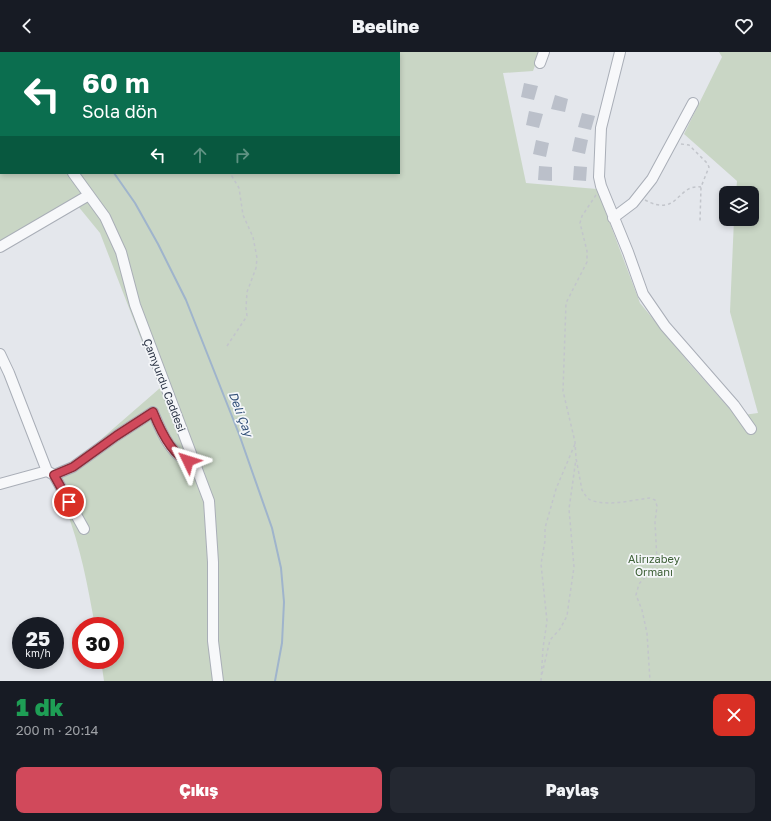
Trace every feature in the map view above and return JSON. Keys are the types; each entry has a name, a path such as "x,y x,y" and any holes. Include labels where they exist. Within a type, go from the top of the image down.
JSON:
{"street":[{"path":"540,63 544,52"},
{"path":"620,52 601,128 599,177 601,186 628,252 643,294 665,326 734,405 752,429"},
{"path":"613,218 627,209 639,197 652,179 693,103"},
{"name":"Çamyurdu Caddesi","path":"74,174 105,217 120,252 135,305 209,501 213,562 213,641 218,681"},
{"path":"0,247 88,195"},
{"path":"0,354 9,372 50,473 84,529"},
{"path":"0,484 73,467 153,412 160,428 176,453 183,459 194,462"}],"path":[{"path":"672,144 690,146 707,163 709,170 701,187 700,221"},
{"path":"227,346 247,316 247,292 257,263 253,236 242,215 239,188 231,174"},
{"path":"601,186 582,216 580,223 586,251 586,262 566,303 563,390 575,442 576,458 582,490 588,499 608,503 650,498 656,503 657,506 655,522 657,560 654,567 639,584 636,591 647,633 650,681"},
{"path":"639,197 654,205 662,206 670,204 678,199 692,187 701,187"},
{"path":"541,680 547,621 541,564 545,541 545,528 556,489 575,442"},
{"path":"541,680 550,640 560,629 566,616 569,601 574,567 569,509 576,458"}],"green space":[{"name":"Alirızabey Ormanı","path":"400,52 540,52 533,71 503,73 526,183 597,189 640,303 689,363 736,416 758,413 730,312 734,226 759,226 759,186 737,186 737,181 684,134 722,57 719,52 771,52 771,681 104,681 102,669 124,669 124,617 93,617 80,552 68,516 53,481 160,388 100,233 73,200 0,246 0,174 400,174"}],"building":[{"path":"524,83 538,86 534,100 521,97"},
{"path":"555,95 568,99 565,112 551,109"},
{"path":"529,111 543,114 539,128 526,125"},
{"path":"582,113 595,116 591,130 578,127"},
{"path":"575,137 588,140 585,154 572,151"},
{"path":"536,140 549,143 546,157 533,154"},
{"path":"539,166 552,167 552,181 538,180"},
{"path":"574,166 587,167 586,181 573,180"}],"waterway":[{"name":"Deli Çay","path":"115,174 135,203 158,244 186,300 239,434 272,528 281,568 284,602 282,643 275,681"}],"route":[{"path":"69,502 54,475 73,467 153,412 160,428 176,453 188,461"}]}
